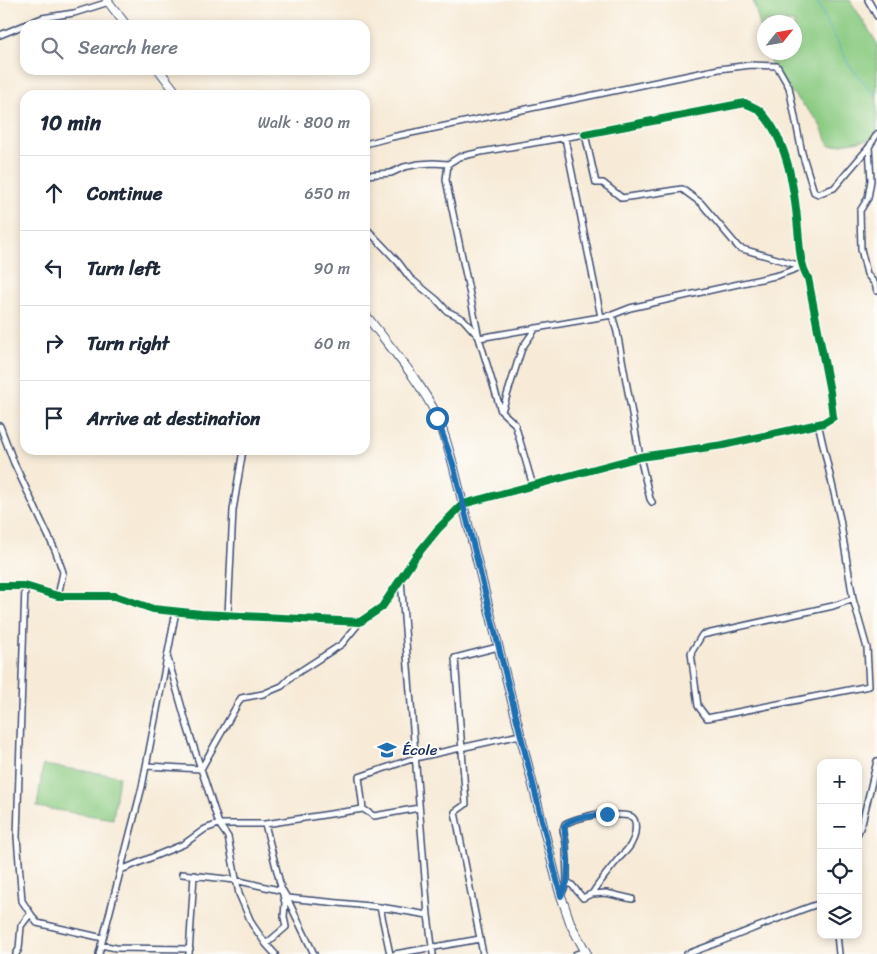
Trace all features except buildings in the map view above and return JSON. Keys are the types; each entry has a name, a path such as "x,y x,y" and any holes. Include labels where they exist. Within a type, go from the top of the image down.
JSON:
{"main road":[{"path":"108,1 122,20"},
{"path":"163,75 174,90"},
{"path":"370,321 413,379 437,418 447,444 561,896 571,925 586,952"}],"street":[{"path":"868,0 877,16"},
{"path":"37,20 74,13 108,1"},
{"path":"0,35 20,27"},
{"path":"370,143 719,69 751,65 777,66 789,88 802,153 814,192 818,194 834,188 877,134"},
{"path":"201,769 241,698 263,694 282,686 291,677 342,644 360,622 382,607 416,556 438,529 463,504 640,457 723,446 823,423 833,417 808,278 801,266 795,195 783,152 774,129 760,111 744,103 565,138 481,152 459,157 448,164 419,164 404,167 391,173 370,175"},
{"path":"585,134 596,183 603,183 622,198 682,190 701,203 739,248 801,266"},
{"path":"565,138 601,317"},
{"path":"869,146 871,180 868,198 860,209 861,249 868,274 877,291"},
{"path":"448,164 446,180 479,338 502,411 516,424 533,486"},
{"path":"370,232 398,262 410,278 437,300 447,311 463,319 479,338"},
{"path":"479,338 612,315 630,308 779,275 801,266"},
{"path":"612,315 617,332 640,457 652,502"},
{"path":"502,411 522,348 536,328"},
{"path":"818,423 840,519 853,599 867,648 869,686 707,718 698,706 691,653 702,635 833,606 853,599"},
{"path":"0,426 14,463 55,550 63,572 58,596"},
{"path":"228,615 233,510 241,455"},
{"path":"401,579 428,915 433,954"},
{"path":"0,586 25,586 58,596 115,596 153,608 176,611 360,622"},
{"path":"25,586 17,837 22,902 37,923 103,938"},
{"path":"99,954 146,766 176,611"},
{"path":"483,954 455,812 466,804 455,658 498,647"},
{"path":"168,656 218,824 228,838 239,894 252,924 275,954"},
{"path":"363,809 359,777 415,758 520,734"},
{"path":"862,823 877,761"},
{"path":"146,766 201,769"},
{"path":"121,870 184,844 218,824 265,824 363,809 374,816 419,808"},
{"path":"561,896 567,882 566,843 563,830 567,822 577,818 607,814 632,817 636,822 632,843 592,894"},
{"path":"265,824 283,891 286,927 266,944"},
{"path":"182,874 235,880 283,891 314,954"},
{"path":"101,945 129,951 190,952 194,875"},
{"path":"567,882 583,898 592,894 606,893 632,899"},
{"path":"287,898 380,907 428,915"},
{"path":"688,954 752,930 792,912 817,904"},
{"path":"380,907 390,954"},
{"path":"16,954 19,950 21,926 30,914"},
{"path":"395,954 480,939"},
{"path":"837,939 839,954"},
{"path":"576,954 586,952"}],"green space":[{"path":"753,0 850,0 877,43 877,138 830,146 818,121 773,72 770,60 802,60 802,15 757,15"},
{"path":"43,765 119,776 113,819 37,807"}],"waterway":[{"path":"816,0 849,65 877,97"}],"cycle path":[{"path":"0,586 25,586 58,596 115,596 153,609 201,614 360,622 382,607 416,556 438,529 463,504 640,457 723,445 823,423 833,417 808,278 801,260 795,199 789,167 778,137 761,112 745,103 585,134"}],"place":[{"name":"École","path":"387,750"}],"route":[{"path":"437,418 453,464 561,896 567,882 566,870 568,861 564,826 567,822 574,819 607,814"}]}
